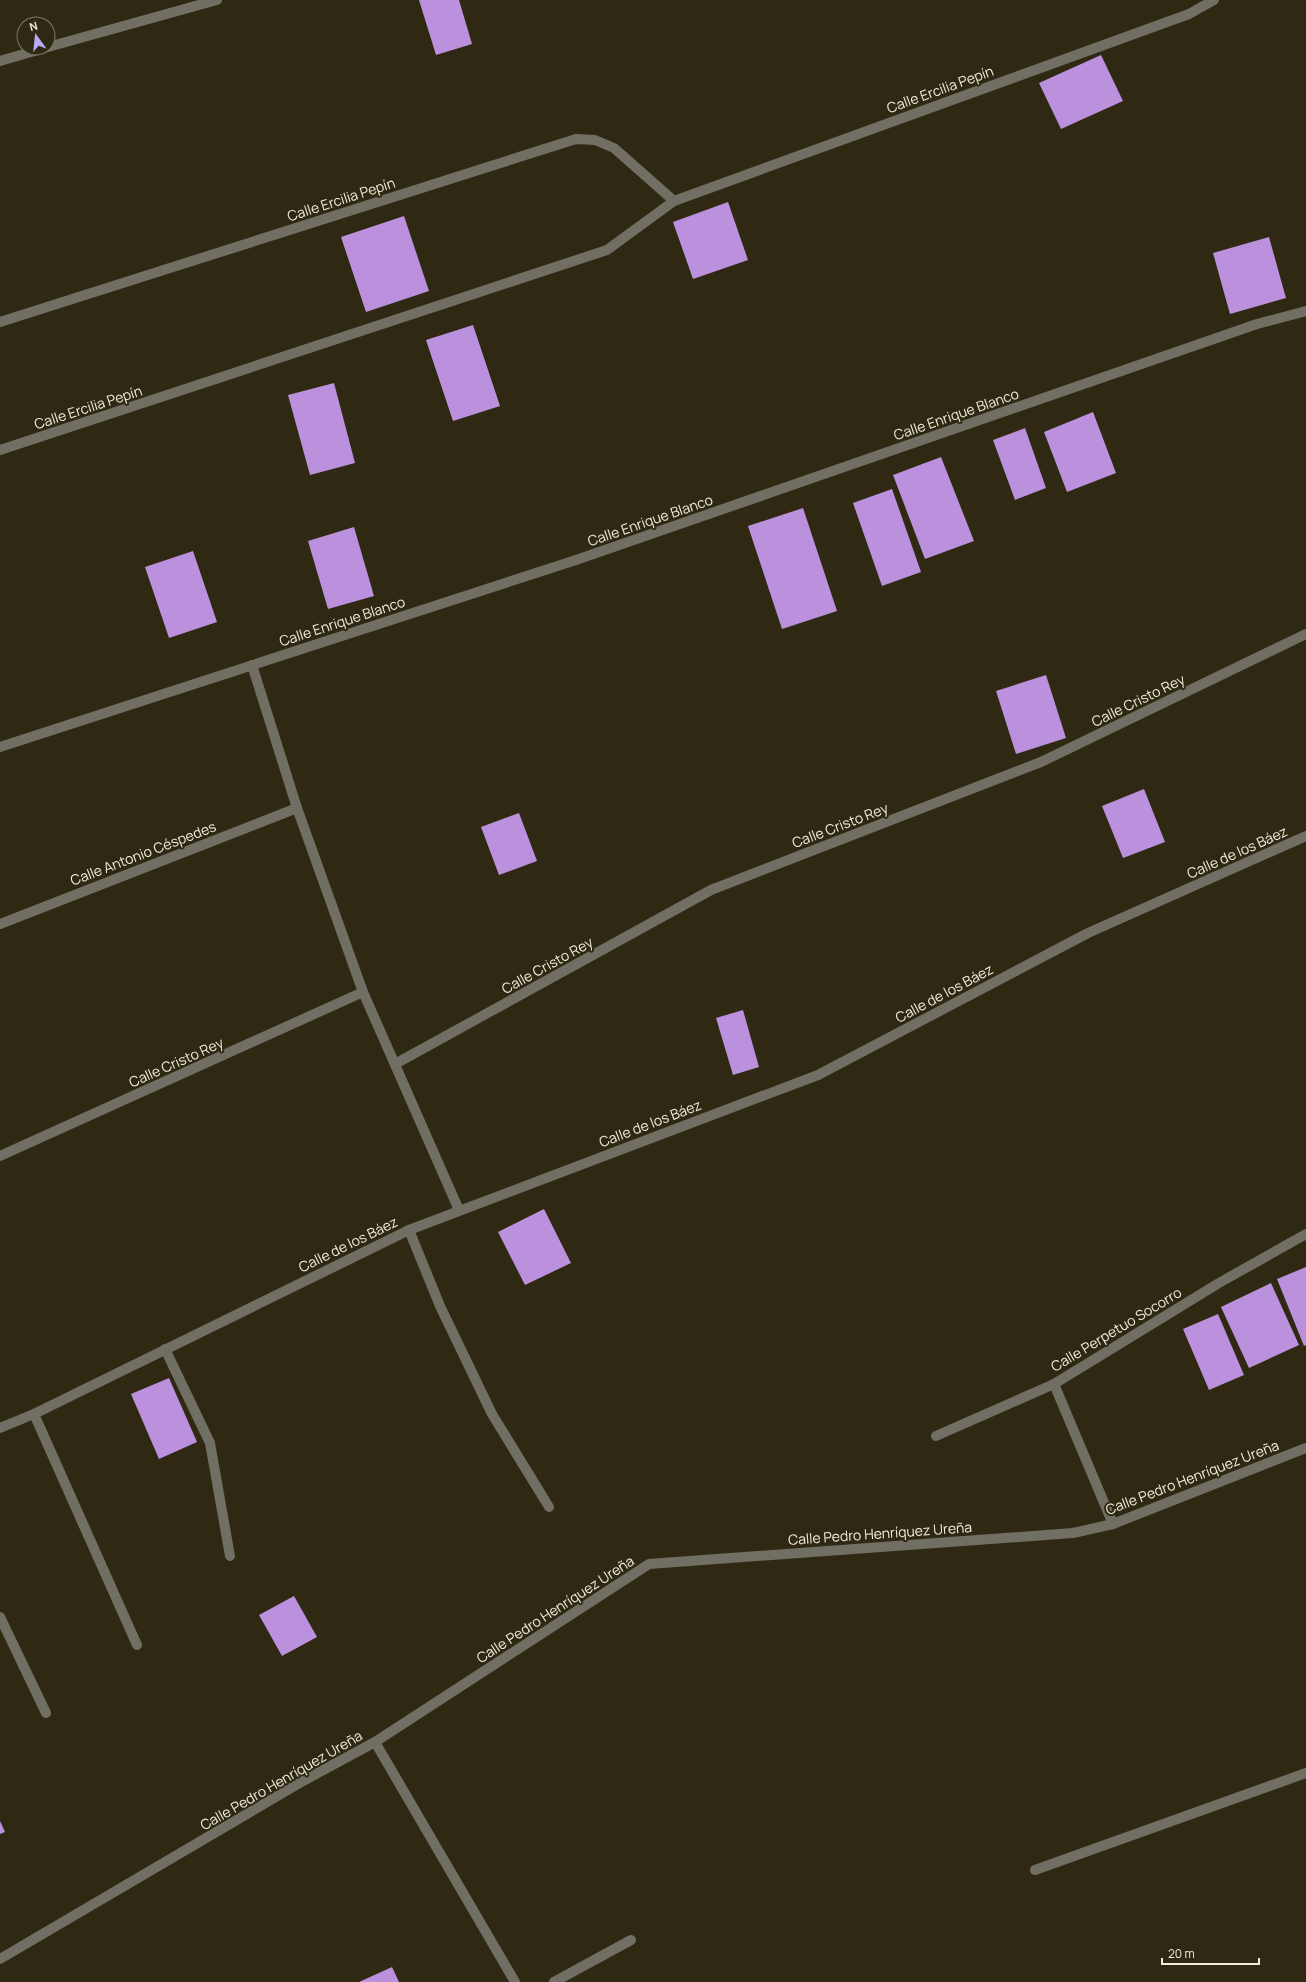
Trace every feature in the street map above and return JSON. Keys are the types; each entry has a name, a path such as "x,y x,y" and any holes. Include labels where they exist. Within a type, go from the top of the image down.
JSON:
{"street":[{"path":"56,45 217,0"},
{"name":"Calle Ercilia Pepín","path":"0,450 607,250 674,201 1189,14 1214,0"},
{"path":"0,61 17,56"},
{"name":"Calle Ercilia Pepín","path":"0,322 576,139 595,140 614,148 674,201"},
{"name":"Calle Enrique Blanco","path":"0,747 576,560 1257,324 1306,312"},
{"name":"Calle Cristo Rey","path":"395,1064 711,890 1041,762 1306,634"},
{"path":"252,665 297,808 363,992 459,1210"},
{"name":"Calle Antonio Céspedes","path":"0,924 297,808"},
{"name":"Calle de los Báez","path":"0,1428 34,1414 409,1230 818,1075 1088,933 1306,836"},
{"name":"Calle Cristo Rey","path":"0,1156 363,992"},
{"path":"409,1230 440,1306 492,1414 549,1507"},
{"name":"Calle Perpetuo Socorro","path":"936,1436 1054,1384 1219,1283 1306,1234"},
{"path":"165,1349 210,1443 230,1556"},
{"path":"1054,1384 1113,1524"},
{"path":"34,1414 137,1645"},
{"name":"Calle Pedro Henríquez Ureña","path":"0,1959 303,1781 375,1742 649,1564 1073,1533 1113,1524 1306,1448"},
{"path":"0,1617 46,1713"},
{"path":"375,1742 515,1982"},
{"path":"1035,1870 1306,1773"},
{"path":"554,1982 631,1940"}],"building":[{"path":"419,0 459,0 472,44 436,55"},
{"path":"1101,55 1123,101 1061,129 1039,83"},
{"path":"728,202 748,260 693,279 673,222"},
{"path":"404,216 429,291 366,312 341,237"},
{"path":"1269,237 1286,298 1230,314 1213,253"},
{"path":"473,325 500,406 453,421 426,340"},
{"path":"334,383 355,463 310,475 288,395"},
{"path":"1093,412 1116,473 1067,492 1044,432"},
{"path":"1025,428 1046,488 1015,500 993,440"},
{"path":"941,457 974,541 925,559 893,475"},
{"path":"892,489 921,572 882,586 853,503"},
{"path":"803,508 837,611 782,629 748,526"},
{"path":"354,527 374,596 328,609 308,541"},
{"path":"193,551 217,622 169,638 145,567"},
{"path":"1046,675 1066,738 1016,754 996,691"},
{"path":"1144,789 1165,842 1123,858 1102,806"},
{"path":"519,813 537,861 499,875 481,827"},
{"path":"743,1010 759,1067 733,1075 716,1018"},
{"path":"544,1209 571,1263 525,1285 498,1232"},
{"path":"1306,1267 1306,1345 1304,1346 1277,1279"},
{"path":"1271,1283 1299,1345 1249,1368 1221,1307"},
{"path":"1218,1314 1244,1375 1209,1390 1183,1329"},
{"path":"169,1378 197,1442 159,1459 131,1394"},
{"path":"294,1596 317,1637 282,1656 259,1615"},
{"path":"0,1821 5,1832 0,1834"},
{"path":"392,1967 399,1982 359,1982"}]}
